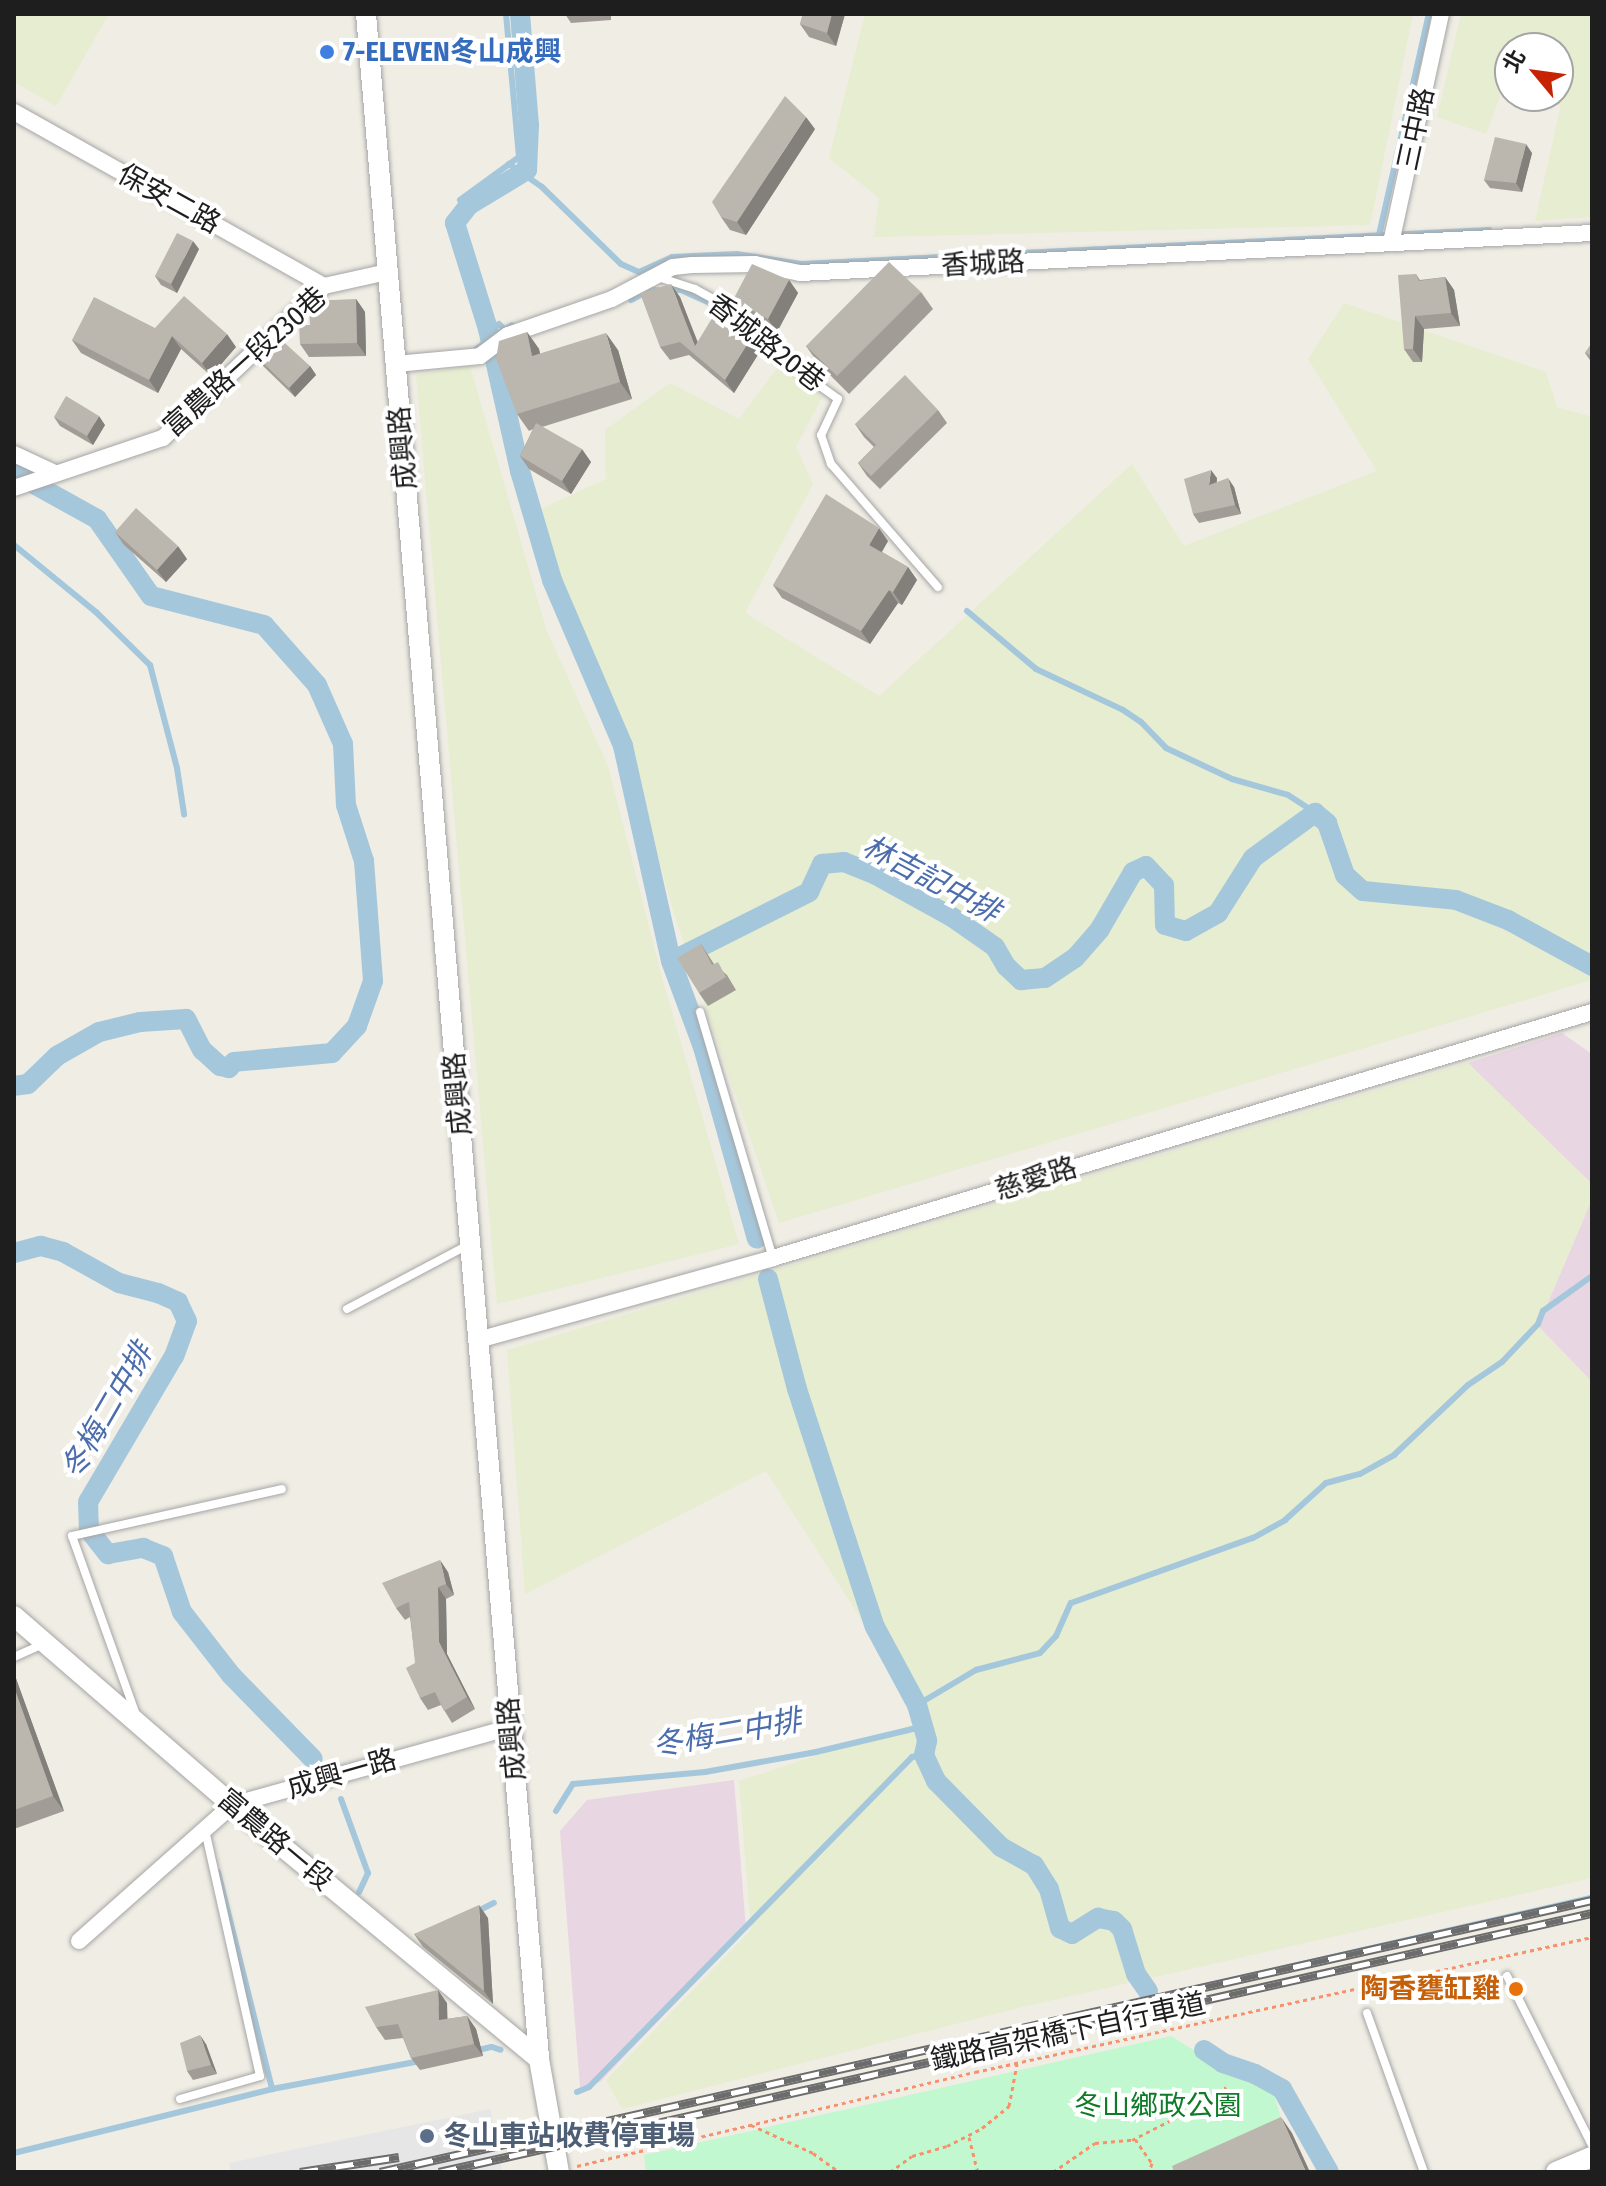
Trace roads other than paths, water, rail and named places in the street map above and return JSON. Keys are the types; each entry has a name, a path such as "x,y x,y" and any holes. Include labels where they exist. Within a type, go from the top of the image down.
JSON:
{"street":[{"name":"成興路","path":"366,14 539,2059 559,2171"},
{"name":"三中路","path":"1391,243 1441,14"},
{"name":"保安二路","path":"14,112 324,286"},
{"name":"香城路","path":"396,364 480,356 508,335 612,299 673,267 755,264 800,273 1592,233"},
{"name":"富農路一段230巷","path":"14,488 163,438 324,286 387,272"},
{"path":"14,454 55,473"},
{"name":"慈愛路","path":"478,1340 773,1258 1592,1012"},
{"name":"富農路一段","path":"14,1616 232,1805 539,2059"},
{"name":"成興一路","path":"79,1941 232,1805 511,1727"},
{"path":"1556,2172 1592,2157"}],"lane":[{"name":"香城路20巷","path":"654,276 695,289 718,302 781,358 838,399 821,435 831,464 938,587"},
{"path":"700,1012 773,1258"},
{"path":"347,1309 470,1244"},
{"path":"139,1724 72,1536 282,1489"},
{"path":"14,1657 46,1643"},
{"path":"180,2099 260,2076 205,1829"},
{"path":"1507,1976 1592,2145"},
{"path":"1367,2013 1424,2172"}],"waterway":[{"path":"460,200 519,157 506,14"},
{"path":"520,14 529,125 527,170 469,205 455,223 488,329 520,471 552,580 623,746 671,961 703,1047 757,1239"},
{"path":"1379,235 1429,14"},
{"path":"509,164 542,187 621,264 639,272 672,257 737,254 801,264 1489,230"},
{"path":"631,300 650,290 658,290"},
{"path":"670,290 681,290 719,307"},
{"path":"488,329 499,324 503,328"},
{"path":"476,349 512,325"},
{"name":"冬梅二中排","path":"14,473 97,519 151,596 264,625 317,685 343,744 346,805 364,861 373,981 357,1026 332,1053 234,1062 229,1068 220,1066 202,1050 186,1019 140,1022 99,1032 57,1056 28,1084 14,1086"},
{"path":"14,545 96,612 150,665 177,768 184,814"},
{"path":"967,611 1036,669 1123,710 1141,722 1166,748 1232,779 1288,795 1308,808"},
{"name":"林吉記中排","path":"678,958 809,892 822,864 844,862 874,874 952,917 995,947 1006,966 1021,980 1045,978 1075,958 1100,929 1133,872 1146,866 1164,885 1165,925 1186,931 1218,913 1253,858 1315,813 1327,823 1345,875 1363,891 1456,900 1508,920 1592,966"},
{"name":"冬梅二中排","path":"14,1253 41,1246 63,1252 119,1283 158,1293 178,1302 187,1321 174,1356 88,1502 89,1530 108,1554 143,1548 163,1556 182,1612 231,1675 313,1759"},
{"path":"917,1705 976,1670 1040,1653 1056,1636 1071,1603 1253,1538 1285,1520 1326,1483 1360,1474 1394,1455 1468,1385 1502,1362 1538,1324 1543,1311 1592,1276"},
{"path":"768,1279 797,1389 875,1627 917,1705 927,1741 924,1755 936,1781 1001,1847 1034,1865 1049,1889 1060,1928 1072,1934 1098,1918 1114,1921 1122,1929 1136,1974 1148,1991"},
{"name":"冬梅二中排","path":"556,1811 573,1784 705,1772 816,1752 921,1727"},
{"path":"577,2092 589,2087 912,1757 924,1755"},
{"name":"冬梅二中排","path":"341,1799 368,1873 359,1892"},
{"path":"218,1872 272,2089"},
{"path":"1154,1998 1592,1898"},
{"name":"冬梅二中排","path":"476,1912 494,1903"},
{"path":"474,2051 492,2047 501,2050"},
{"path":"1204,2050 1223,2063 1255,2074 1282,2089 1329,2172"},
{"path":"14,2153 272,2089 420,2061"}],"railway":[{"path":"380,2172 1592,1900"},
{"path":"439,2172 1592,1913"},
{"path":"300,2172 399,2157"}],"place":[{"name":"7-ELEVEN冬山成興","path":"327,52"},
{"name":"陶香甕缸雞","path":"1516,1989"},
{"name":"冬山車站收費停車場","path":"427,2136"}],"park label":[{"name":"冬山鄉政公園","path":"1158,2106"}]}
